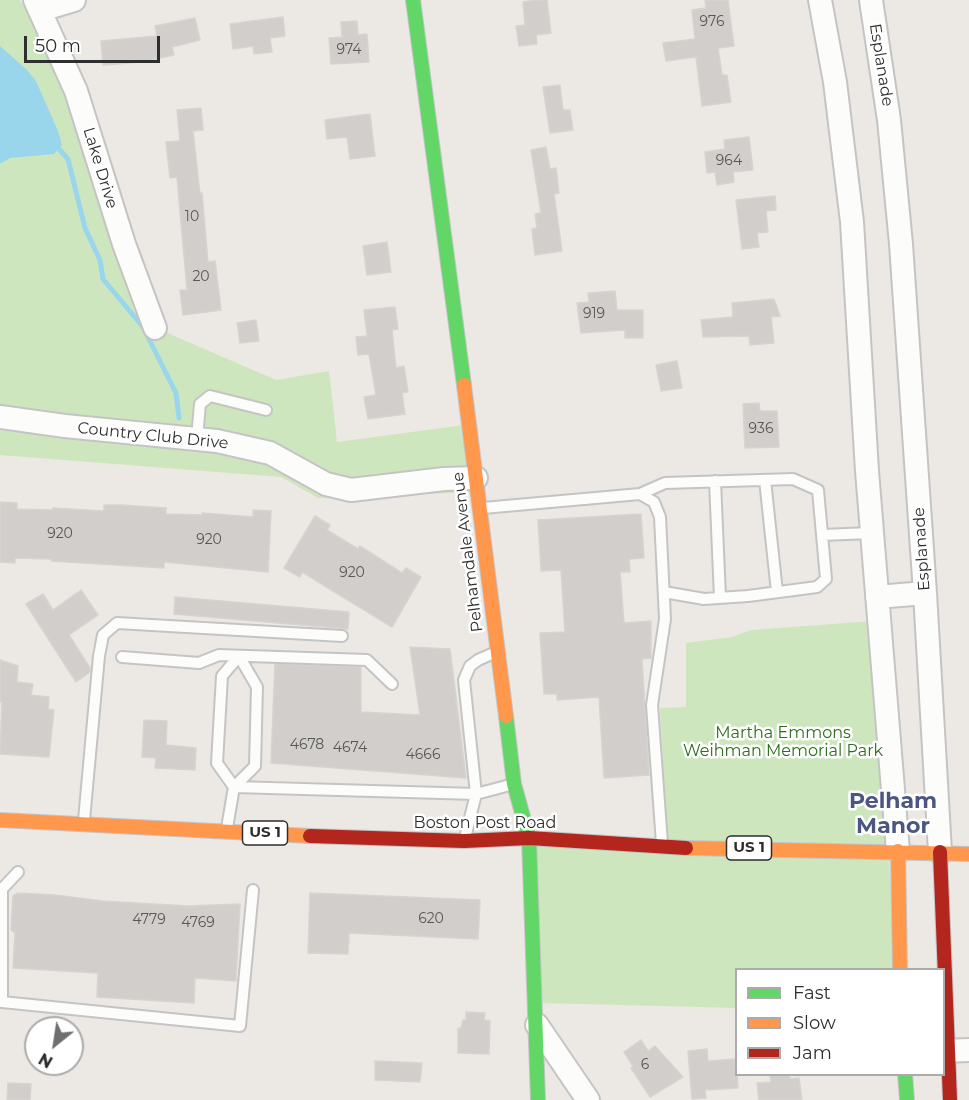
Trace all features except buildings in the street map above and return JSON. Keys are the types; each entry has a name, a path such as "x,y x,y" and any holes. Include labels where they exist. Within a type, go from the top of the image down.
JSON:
{"street":[{"path":"38,5 74,0"},
{"name":"Pelhamdale Avenue","path":"413,0 514,784 529,838 538,1100"},
{"path":"820,0 835,82 852,222 872,533 898,851 900,968"},
{"name":"Esplanade","path":"871,0 889,120 901,244 953,1051 950,1100"},
{"name":"Lake Drive","path":"38,5 76,91 124,244 155,328"},
{"name":"Country Club Drive","path":"0,417 65,426 197,438 270,453 326,484 351,490 444,479 476,478"},
{"path":"877,597 925,593"},
{"name":"Boston Post Road","path":"0,820 328,837 464,841 529,838 662,847 969,854"},
{"path":"537,1025 588,1100"},
{"path":"953,1051 969,1055"},
{"path":"905,1076 907,1100"}],"lane":[{"path":"197,438 200,404 210,396 266,410"},
{"path":"480,508 640,494 665,483 793,479 818,490 826,579 817,587 720,598 664,592"},
{"path":"765,480 777,592"},
{"path":"715,481 720,598"},
{"path":"640,494 654,502 660,517 665,619 652,705 662,847"},
{"path":"822,535 872,533"},
{"path":"83,824 99,656 103,636 117,623 342,636"},
{"path":"464,841 476,794 464,680 470,666 496,651"},
{"path":"122,657 199,663 219,655 367,660 392,684"},
{"path":"234,787 217,763 222,676 239,656"},
{"path":"227,831 234,787 255,766 257,687 239,656"},
{"path":"234,787 476,794 514,784"},
{"path":"18,872 2,889 2,1002 240,1026 253,890"}],"green space":[{"path":"0,0 20,0 29,15 87,149 142,322 276,380 329,371 337,442 472,424 480,492 318,498 281,477 0,455"},
{"name":"Martha Emmons Weihman Memorial Park","path":"874,621 896,968 735,968 735,1008 543,1003 529,838 667,840 660,708 686,707 686,643 732,637 751,630"}],"water":[{"path":"0,46 36,81 62,145 54,154 10,158 0,164"}],"waterway":[{"path":"59,149 68,159 85,228 100,260 103,279 143,327 176,393 179,418"}],"traffic: fast":[{"path":"413,0 464,385"},
{"path":"506,716 514,784 529,838 538,1100"},
{"path":"905,1076 907,1100"}],"traffic: slow":[{"path":"464,385 506,716"},
{"path":"0,820 310,836"},
{"path":"686,848 969,854"},
{"path":"898,851 900,968"}],"traffic: jam":[{"path":"310,836 464,841 529,838 686,848"},
{"path":"940,852 945,968"},
{"path":"945,976 950,1100"}],"district":[{"name":"Pelham Manor","path":"893,814"}]}
